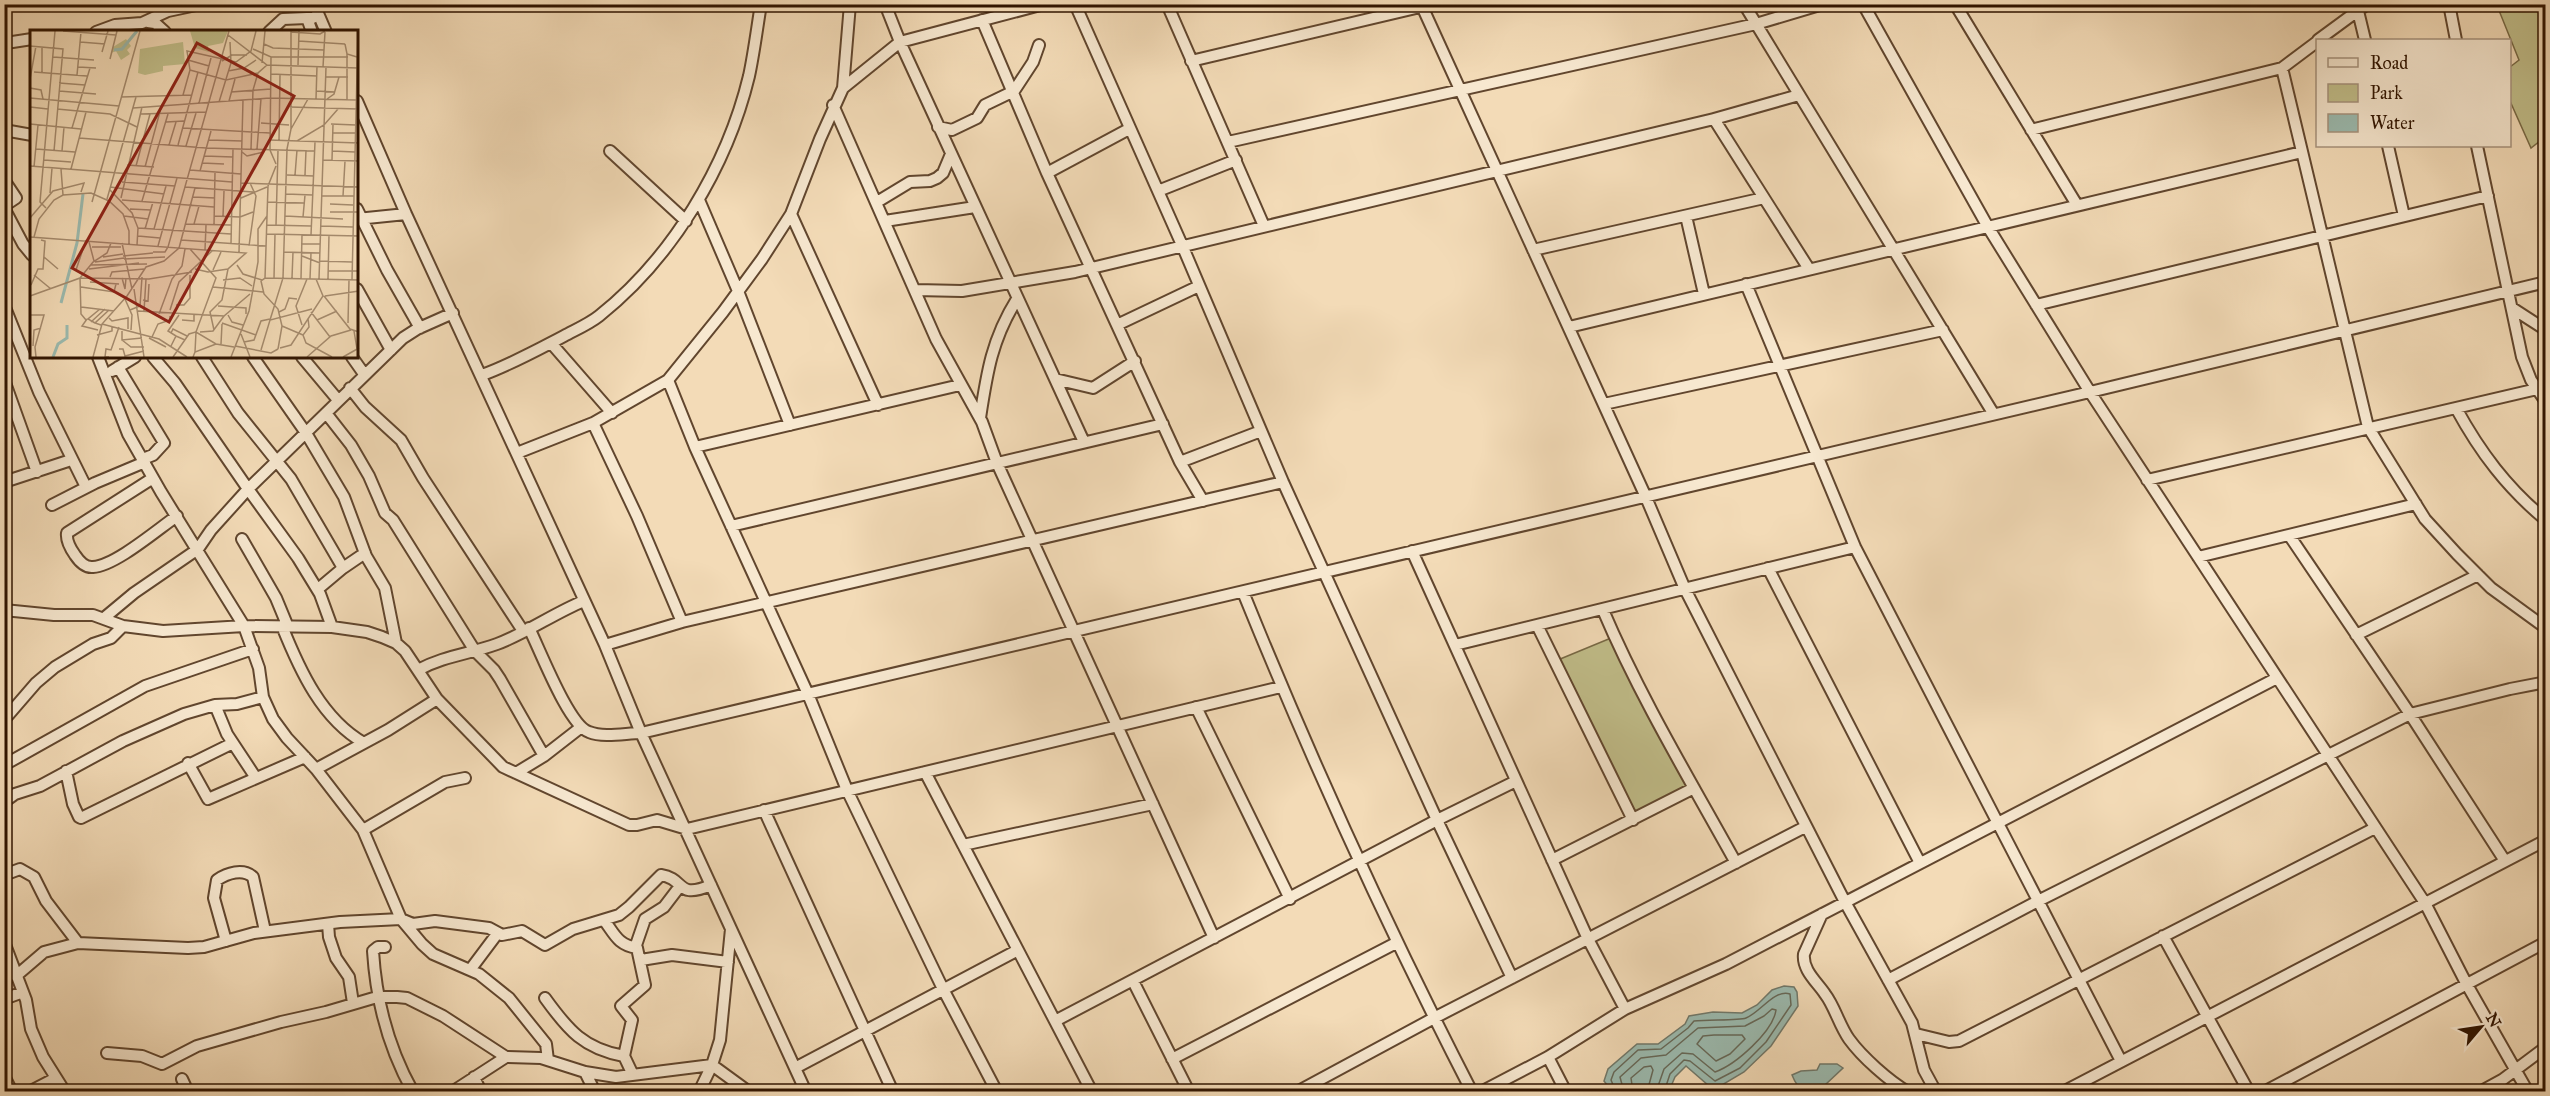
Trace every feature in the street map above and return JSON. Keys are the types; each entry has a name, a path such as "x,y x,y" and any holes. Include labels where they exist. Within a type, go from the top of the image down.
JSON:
{"street":[{"path":"115,28 148,22 168,11 201,4"},
{"path":"314,4 325,30"},
{"path":"482,375 551,343 598,317 644,276 686,221 699,200 731,129 748,77 761,4"},
{"path":"843,88 850,4"},
{"path":"885,4 938,127 1084,442"},
{"path":"517,453 593,423 668,380 738,291 791,214 833,105 843,88 900,42 1044,4"},
{"path":"1075,4 1182,245 1283,482 1437,820 1512,978"},
{"path":"1167,4 1264,226"},
{"path":"1744,4 1994,414"},
{"path":"1227,142 1756,24 1823,4"},
{"path":"1863,4 1988,227 2090,392 2425,903 2466,983 2528,1092"},
{"path":"1955,4 2077,206"},
{"path":"2449,4 2456,39"},
{"path":"1191,61 1426,5 1460,90 1604,404 1685,589 1805,827 1916,1034 1924,1070 1936,1092"},
{"path":"2363,8 2365,39"},
{"path":"2321,39 2363,8"},
{"path":"272,30 283,19 319,17"},
{"path":"307,18 311,30"},
{"path":"982,20 1047,173 1119,324 1180,462 1203,501"},
{"path":"148,22 155,23 163,30"},
{"path":"6,43 30,39"},
{"path":"2031,130 2282,68 2316,42"},
{"path":"938,127 952,130 977,118 985,105 1014,91 1032,62 1039,45"},
{"path":"2282,68 2368,427 2425,519 2491,588 2546,628"},
{"path":"916,290 962,291 1091,267 1497,171 1799,95"},
{"path":"358,103 406,214 605,645 641,733 806,1092"},
{"path":"833,105 936,339 980,418 997,463 1214,938"},
{"path":"1714,118 1809,269"},
{"path":"1047,173 1129,129"},
{"path":"4,130 30,135"},
{"path":"2388,147 2404,216"},
{"path":"2477,147 2522,357 2542,388 2546,402"},
{"path":"610,151 686,221"},
{"path":"1569,327 2302,152"},
{"path":"876,202 910,182 930,181 937,178 943,172 951,154"},
{"path":"1158,191 1236,160"},
{"path":"4,180 16,198 4,207 23,244 30,253"},
{"path":"2036,305 2488,196"},
{"path":"1533,250 1764,198"},
{"path":"699,200 738,291 790,425"},
{"path":"885,222 975,207"},
{"path":"406,214 359,215 420,328"},
{"path":"791,214 878,405"},
{"path":"1686,216 1704,294"},
{"path":"350,388 365,407 401,440 432,493 526,629 570,714 580,728 594,734 641,733 2090,392 2546,282"},
{"path":"1746,284 1855,547 2121,1061"},
{"path":"1119,324 1199,286"},
{"path":"358,291 391,350"},
{"path":"980,418 995,344 1002,324 1017,299"},
{"path":"4,305 39,392 86,487"},
{"path":"2512,308 2546,330"},
{"path":"104,618 135,593 198,549 211,530 248,489 391,350 420,328 453,313"},
{"path":"1604,404 1943,330"},
{"path":"551,343 612,413"},
{"path":"98,358 124,426 153,478 244,626 259,668 263,696 273,719 316,769 363,830 401,919 433,954 470,970 495,985 510,998 546,1044 548,1060"},
{"path":"105,375 133,358"},
{"path":"203,358 238,413 291,479 343,568"},
{"path":"254,358 306,433 344,497 364,552 385,588 396,643"},
{"path":"303,358 338,400"},
{"path":"353,358 364,374"},
{"path":"159,359 318,589 332,627"},
{"path":"1055,379 1093,388 1135,361"},
{"path":"52,505 144,461 164,443 118,368"},
{"path":"4,380 37,472"},
{"path":"668,380 695,447 808,693 847,790 943,988 997,1092"},
{"path":"695,447 960,385"},
{"path":"2147,480 2542,388"},
{"path":"2456,408 2472,438 2493,469 2521,500 2546,520"},
{"path":"326,413 351,445 369,476 385,513 393,520 475,651 494,670 544,756"},
{"path":"593,423 637,516 682,622"},
{"path":"731,525 1163,424"},
{"path":"1180,462 1261,431"},
{"path":"4,482 71,460"},
{"path":"153,478 67,533 67,540 75,556 87,566 100,566 123,554 177,516"},
{"path":"605,645 682,622 1283,482"},
{"path":"2198,557 2416,504"},
{"path":"2289,535 2410,714 2505,861"},
{"path":"242,540 276,598 285,626 310,684 323,706 341,727 364,743"},
{"path":"1455,645 1855,547"},
{"path":"1412,551 1588,939 1625,1009"},
{"path":"318,589 364,552"},
{"path":"1768,568 1920,863"},
{"path":"2356,635 2478,575"},
{"path":"1243,592 1281,687 1396,943 1472,1092"},
{"path":"418,670 442,658 499,643 584,601"},
{"path":"4,610 54,615 93,615 123,626 163,631 285,626 332,627 367,632 396,643 405,651 437,699 494,760 516,773 630,825 657,820 687,829 1281,687"},
{"path":"1603,610 1694,788 1736,863"},
{"path":"4,720 31,688 55,667 93,644 111,638 123,626"},
{"path":"1537,626 1633,820"},
{"path":"4,765 146,686 253,649"},
{"path":"1481,1092 1548,1056 1625,1009 1726,964 2277,678"},
{"path":"1888,980 2038,901 2410,714 2546,682"},
{"path":"4,802 15,794 38,788 123,741 184,714 215,705 237,704 263,696"},
{"path":"316,769 437,699"},
{"path":"215,705 233,742 256,778"},
{"path":"1196,707 1290,899"},
{"path":"516,773 544,756 580,728"},
{"path":"66,771 72,804 81,818 233,742"},
{"path":"188,763 208,799 305,757"},
{"path":"924,772 1092,1092"},
{"path":"363,830 445,782 465,778"},
{"path":"1055,1021 1437,820 1516,781"},
{"path":"1552,860 1694,788"},
{"path":"963,845 1153,804"},
{"path":"764,810 893,1092"},
{"path":"1298,1092 1434,1018 1805,827"},
{"path":"1916,1034 1949,1042 1959,1041 2376,828"},
{"path":"2063,1092 2546,840"},
{"path":"4,875 19,868 34,877 46,901 78,943"},
{"path":"226,941 214,898 217,880 229,874 243,872 253,877 265,931"},
{"path":"16,976 44,952 78,943 168,948 204,947 265,931 401,919 413,924 435,921 489,928 497,934 522,932 545,945 573,929 619,915 629,908 661,875 667,876 686,890 696,892 711,885"},
{"path":"634,948 645,919 664,907 680,886"},
{"path":"1822,914 1803,959 1810,975 1827,995 1849,1039 1895,1084 1908,1092"},
{"path":"604,920 621,944 639,949 645,985 621,1006 632,1020 624,1056 633,1075"},
{"path":"328,924 329,937 336,958 349,977 353,1003"},
{"path":"699,1092 712,1065 720,1040 731,927"},
{"path":"470,970 497,934"},
{"path":"2163,936 2249,1092"},
{"path":"4,942 6,955 23,992 31,1029 65,1092"},
{"path":"2264,1092 2546,942"},
{"path":"1172,1059 1396,943"},
{"path":"385,947 378,947 373,951 377,996 397,1063 413,1092"},
{"path":"795,1068 1018,950"},
{"path":"641,960 672,955 728,962"},
{"path":"1132,981 1189,1092"},
{"path":"4,999 23,992"},
{"path":"107,1053 142,1056 162,1064 197,1046 377,996 407,998 423,1005 506,1057"},
{"path":"545,998 578,1038 604,1052 624,1056"},
{"path":"2480,1092 2502,1080 2546,1047"},
{"path":"1548,1056 1566,1092"},
{"path":"452,1092 506,1057 548,1060 585,1072 616,1077 712,1065 746,1091"},
{"path":"585,1072 595,1092"},
{"path":"4,1076 12,1092"},
{"path":"474,1077 481,1092"},
{"path":"29,1092 56,1078"},
{"path":"182,1079 188,1092"}],"green space":[{"path":"2502,4 2545,5 2545,137 2531,148 2511,103 2511,66 2519,60 2498,8"},
{"path":"1611,638 1691,789 1628,821 1553,662"}],"water":[{"path":"1784,986 1794,987 1797,992 1798,1006 1771,1046 1744,1072 1717,1088 1708,1085 1686,1066 1675,1077 1669,1091 1612,1091 1604,1081 1608,1069 1637,1044 1658,1044 1685,1024 1689,1016 1713,1012 1742,1013 1757,1005 1772,990"},
{"path":"1820,1064 1837,1064 1843,1068 1825,1085 1826,1091 1809,1092 1801,1089 1792,1075 1801,1071 1817,1070"}]}
